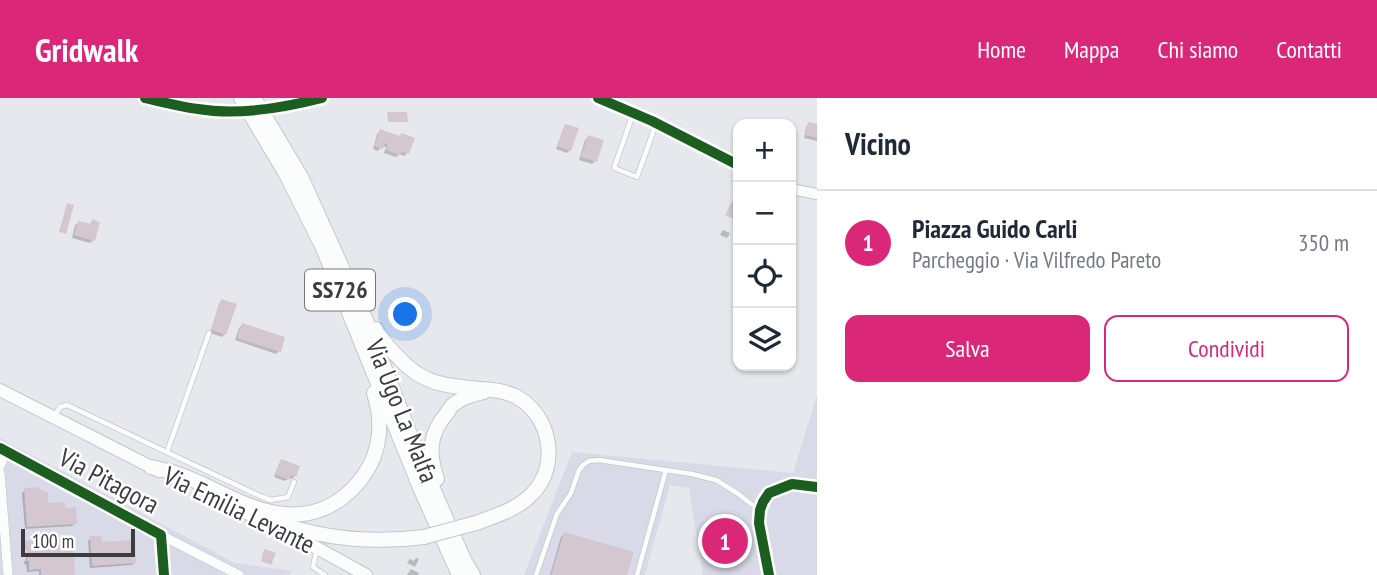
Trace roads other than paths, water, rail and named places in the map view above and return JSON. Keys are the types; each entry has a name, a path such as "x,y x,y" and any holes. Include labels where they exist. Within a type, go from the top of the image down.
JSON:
{"highway":[{"name":"Via Ugo La Malfa","path":"241,98 287,176 323,248 421,490 459,575"},
{"name":"Via Ugo La Malfa","path":"254,98 301,177 368,325 414,445 473,575"},
{"path":"232,506 277,523 333,537 372,540 424,537 476,523 509,510 529,497 540,483 549,457 542,423 530,407 514,395 425,380 406,366 379,337 314,195 301,177"},
{"path":"151,467 174,473 273,513 287,515 316,512 342,500 366,473 375,457 379,441 380,422 376,400 356,344 356,332"},
{"path":"464,560 433,466 431,442 438,423 454,403 471,395 493,390"}],"main road":[{"name":"Via Emilia Levante","path":"0,390 366,575"}],"street":[{"path":"145,98 200,110 246,111 291,106 322,98"},
{"path":"598,98 656,123 733,162"},
{"path":"796,190 817,194"},
{"path":"0,466 3,450"},
{"name":"Via Pitagora","path":"3,450 161,535 164,575"},
{"path":"0,473 8,575"},
{"path":"771,573 759,523 763,502 769,493 792,484 817,487"},
{"path":"161,535 239,575"}],"lane":[{"path":"633,113 614,168 637,177 656,123"},
{"path":"167,452 209,333"},
{"path":"53,418 60,407 67,405 271,500 288,498 294,482"},
{"path":"536,575 557,514 571,493 583,465 589,461 600,460 716,480 760,510"},
{"path":"637,575 666,470"},
{"path":"317,548 313,567 325,575"}],"place":[{"name":"Piazza Guido Carli","path":"725,541"}]}
